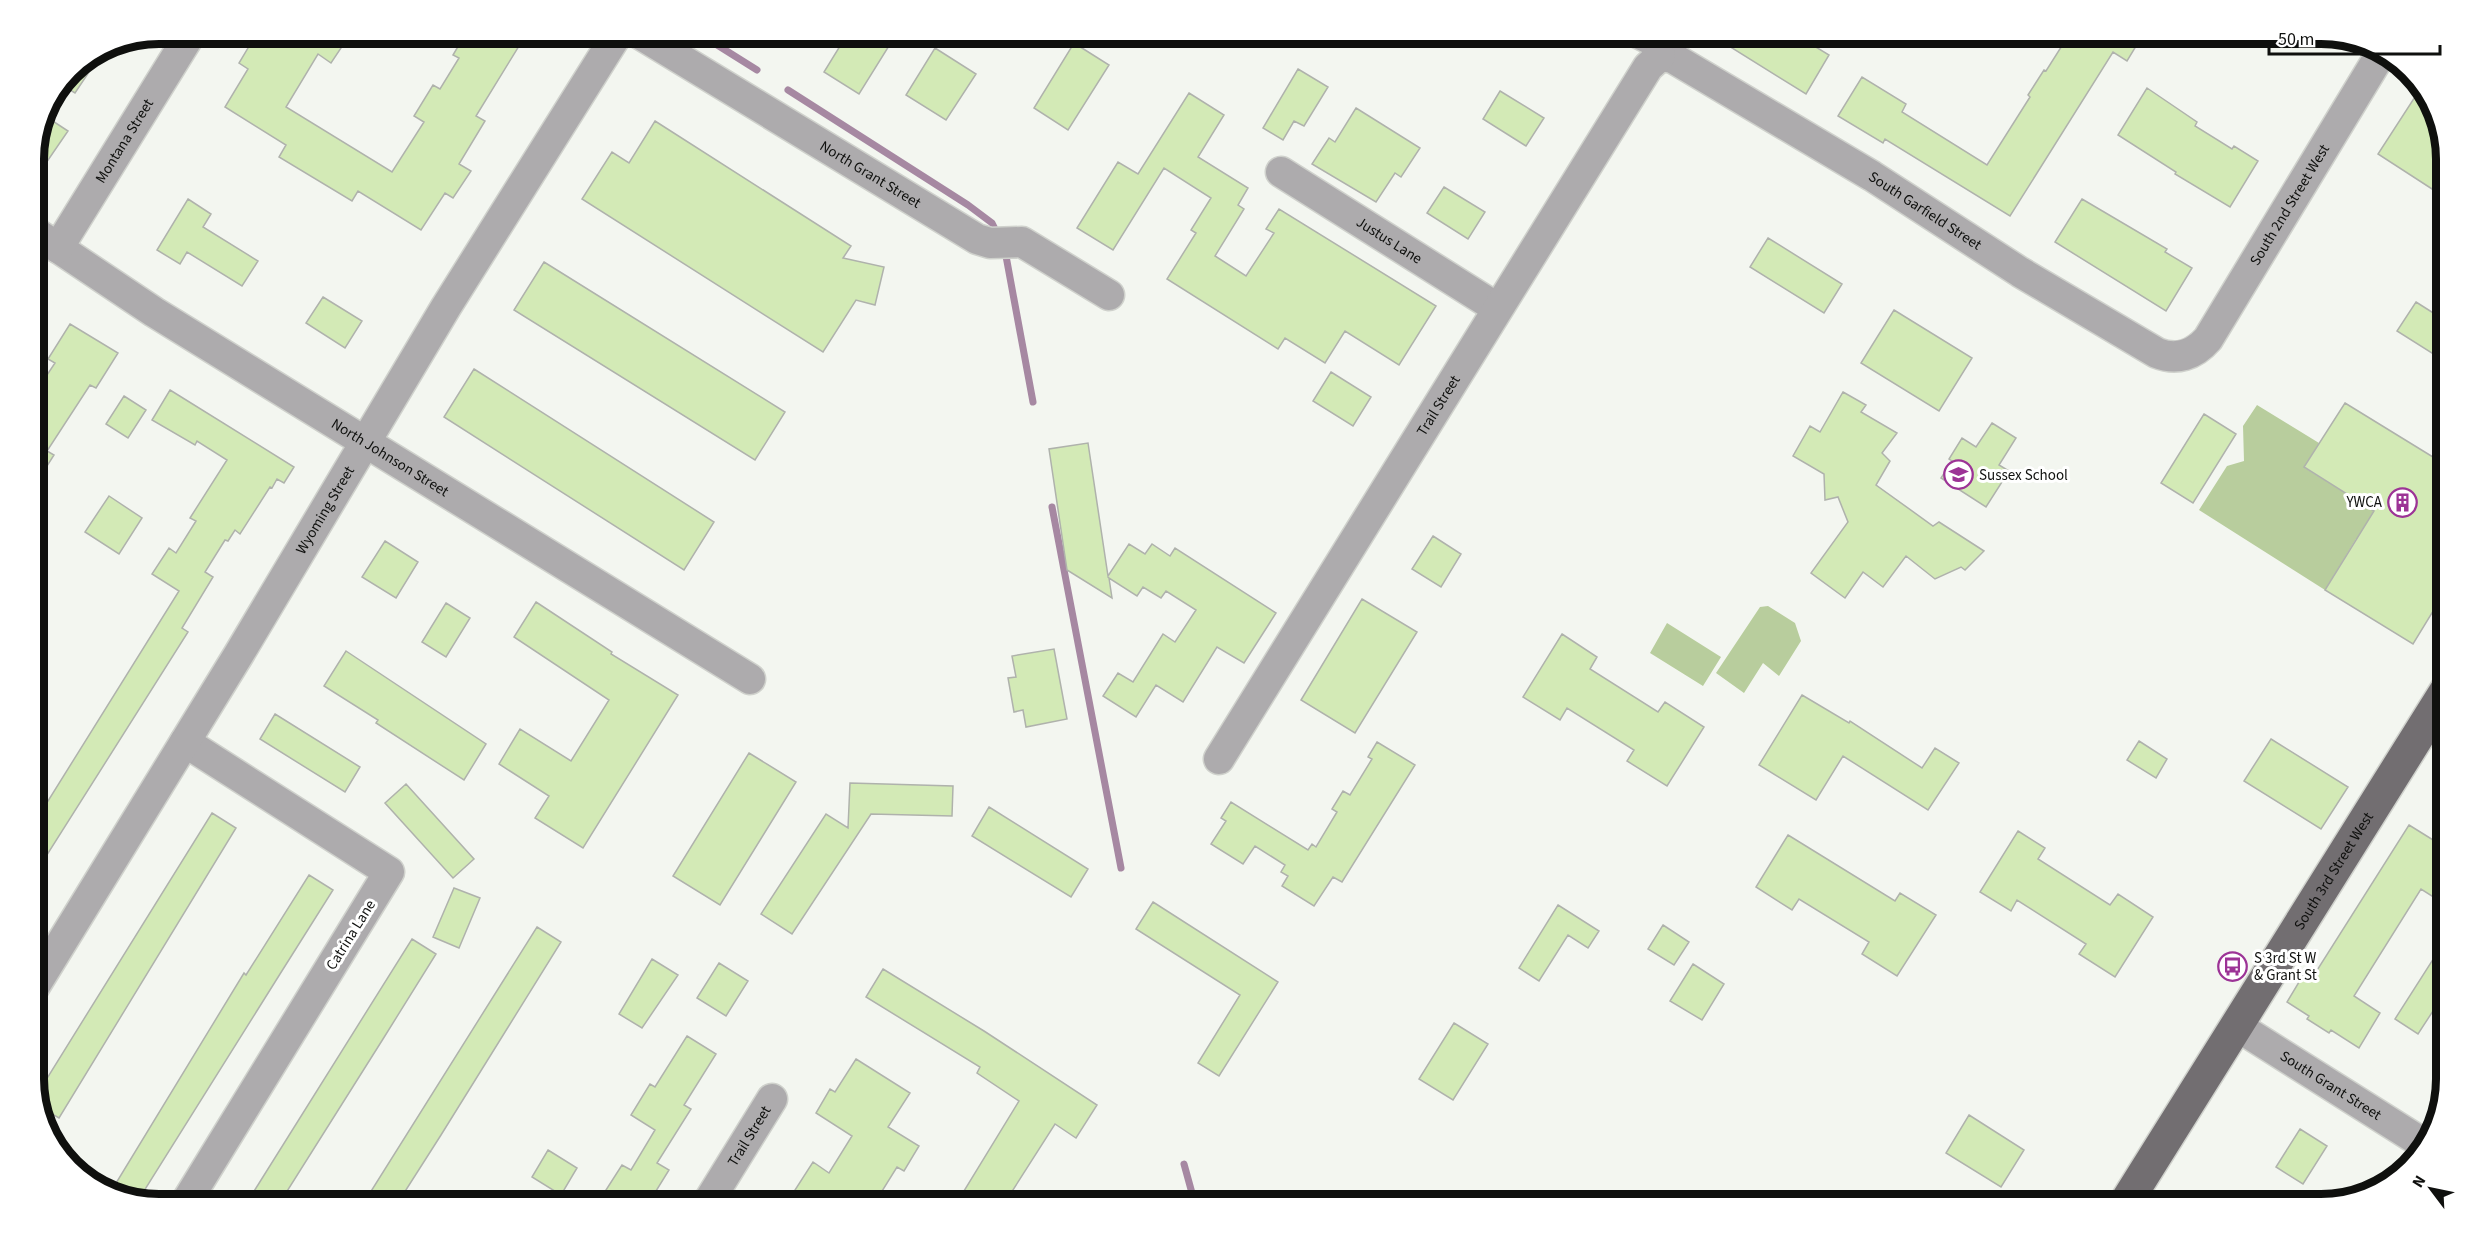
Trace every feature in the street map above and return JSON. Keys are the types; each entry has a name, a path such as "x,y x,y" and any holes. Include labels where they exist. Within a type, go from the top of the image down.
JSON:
{"main road":[{"name":"South 3rd Street West","path":"2131,1194 2436,708"}],"street":[{"name":"Montana Street","path":"58,248 183,44"},
{"name":"Wyoming Street","path":"44,970 350,469 363,442 611,44"},
{"name":"North Grant Street","path":"656,44 978,239 990,243 1016,241 1026,244 1109,295"},
{"name":"Trail Street","path":"1219,759 1648,67 1652,44"},
{"name":"South Garfield Street","path":"1656,44 1673,58 1842,159 2020,272 2157,353 2171,357 2191,354"},
{"name":"South 2nd Street West","path":"2191,354 2208,339 2378,59"},
{"name":"Justus Lane","path":"1281,172 1497,308"},
{"name":"North Johnson Street","path":"44,238 154,312 750,679"},
{"name":"Catrina Lane","path":"185,742 389,872 191,1194"},
{"name":"South Grant Street","path":"2237,1026 2417,1140"},
{"name":"Trail Street","path":"713,1194 772,1099"}],"green space":[{"path":"2257,405 2319,443 2305,468 2416,537 2399,565 2356,539 2325,590 2199,510 2227,466 2244,461 2243,426"},
{"path":"1768,606 1795,623 1801,641 1779,676 1763,663 1744,693 1716,673 1760,607"},
{"path":"1667,623 1721,657 1703,686 1650,653"}],"building":[{"path":"250,44 344,44 331,63 318,54 286,107 392,172 424,122 414,116 433,85 440,89 459,58 453,55 460,44 520,44 476,116 485,121 459,164 471,171 453,198 445,193 421,230 358,191 352,201 279,157 286,145 225,107 248,69 239,63"},
{"path":"841,44 890,44 859,94 824,72"},
{"path":"1073,44 1109,65 1068,130 1034,108"},
{"path":"1726,44 1811,44 1829,55 1806,94"},
{"path":"2063,44 2137,44 2127,61 2113,52 2010,216 1885,139 1883,143 1838,116 1862,77 1906,104 1902,112 1987,165 2030,97 2028,95 2044,70 2046,71"},
{"path":"935,48 976,74 946,120 906,95"},
{"path":"95,63 75,93 68,89 77,77"},
{"path":"1298,69 1328,87 1304,126 1294,121 1283,140 1263,128"},
{"path":"2147,88 2197,122 2195,126 2232,149 2234,146 2258,161 2230,207 2175,174 2176,172 2118,135"},
{"path":"1500,91 1544,118 1526,146 1483,119"},
{"path":"1189,93 1224,115 1198,157 1248,188 1238,205 1244,209 1215,256 1246,276 1274,233 1266,229 1279,209 1436,306 1399,365 1345,331 1325,363 1285,338 1278,349 1167,279 1196,233 1191,230 1211,198 1164,168 1113,250 1077,228 1118,162 1138,174"},
{"path":"2416,95 2424,108 2433,136 2435,191 2378,154"},
{"path":"1356,108 1420,148 1401,177 1395,173 1376,202 1312,164 1329,138 1335,142"},
{"path":"50,119 68,131 44,166 44,151"},
{"path":"655,121 851,246 843,258 884,267 875,305 856,300 823,352 582,199 612,152 629,163"},
{"path":"1444,187 1485,212 1468,239 1427,213"},
{"path":"188,199 211,214 203,227 258,261 242,286 187,252 180,264 157,250"},
{"path":"2082,199 2167,249 2165,252 2192,268 2166,311 2055,242"},
{"path":"1768,238 1842,284 1824,313 1750,267"},
{"path":"544,262 785,412 755,460 514,310"},
{"path":"323,297 362,321 345,348 306,323"},
{"path":"2416,302 2435,314 2435,355 2397,331"},
{"path":"1894,310 1972,358 1939,411 1861,363"},
{"path":"70,324 118,353 96,388 90,385 47,451 54,455 44,471 44,380 55,363 48,359"},
{"path":"474,369 714,522 684,570 444,417"},
{"path":"1331,372 1371,397 1353,426 1313,401"},
{"path":"170,390 294,467 284,483 277,479 272,488 270,487 240,534 235,530 228,541 225,540 205,572 213,577 182,628 188,632 44,860 44,807 179,591 152,574 169,548 176,553 196,521 190,518 227,460 197,441 195,445 152,420"},
{"path":"1843,392 1866,405 1861,412 1897,433 1882,453 1890,461 1876,485 1933,526 1939,522 1984,551 1965,570 1961,567 1935,579 1906,556 1883,587 1863,572 1845,598 1811,573 1848,522 1838,497 1825,500 1824,474 1793,456 1810,426 1820,432"},
{"path":"124,396 146,410 128,438 106,424"},
{"name":"YWCA","path":"2345,403 2435,458 2435,607 2413,644 2325,590 2374,511 2304,467"},
{"path":"2204,414 2236,434 2193,503 2161,483"},
{"path":"1992,423 2016,438 1999,465 2009,471 1986,507 1941,478 1952,461 1949,459 1962,438 1976,447"},
{"path":"1088,443 1108,576 1129,544 1145,554 1152,544 1170,556 1175,548 1276,613 1244,663 1217,647 1183,702 1156,685 1136,717 1103,696 1118,673 1133,682 1163,634 1175,642 1196,610 1166,591 1161,598 1143,587 1137,596 1109,578 1112,598 1067,570 1049,449"},
{"path":"109,496 142,518 119,554 85,532"},
{"path":"1433,536 1461,554 1441,587 1412,569"},
{"path":"385,541 418,562 396,598 362,577"},
{"path":"1362,599 1417,632 1355,733 1301,700"},
{"path":"536,602 612,652 611,654 678,695 583,848 535,818 549,796 499,764 520,729 571,761 609,700 514,637"},
{"path":"446,603 470,618 446,657 422,642"},
{"path":"1562,634 1597,657 1590,669 1658,712 1665,702 1704,727 1667,786 1627,761 1634,750 1567,708 1560,720 1523,697"},
{"path":"1054,649 1067,719 1026,727 1023,710 1014,712 1008,678 1016,677 1012,656"},
{"path":"346,651 486,744 464,780 376,723 378,720 324,686"},
{"path":"1802,695 1849,723 1850,721 1922,768 1935,748 1959,763 1928,810 1843,756 1816,800 1759,765"},
{"path":"275,714 360,767 345,792 260,739"},
{"path":"2271,739 2348,787 2321,829 2244,781"},
{"path":"2139,741 2167,759 2156,778 2127,760"},
{"path":"1377,742 1415,765 1342,882 1333,877 1314,906 1282,886 1288,876 1281,872 1285,865 1255,846 1243,864 1211,844 1226,821 1221,818 1231,802 1308,850 1312,844 1316,847 1337,812 1332,809 1343,791 1350,795 1372,759 1368,757"},
{"path":"749,753 796,782 720,905 673,876"},
{"path":"850,783 953,786 952,816 871,814 792,934 761,914 826,814 848,828"},
{"path":"406,784 474,859 453,878 385,803"},
{"path":"989,807 1088,869 1071,897 972,836"},
{"path":"212,813 236,828 59,1118 49,1112 44,1083"},
{"path":"2409,825 2436,842 2436,898 2421,889 2354,996 2380,1013 2359,1048 2331,1030 2329,1033 2307,1019 2309,1016 2287,1002 2308,967 2316,972"},
{"path":"2018,831 2045,848 2038,859 2110,905 2118,894 2153,917 2115,977 2079,954 2086,944 2017,900 2011,911 1980,892"},
{"path":"1788,835 1895,901 1900,893 1936,915 1897,976 1862,954 1869,942 1799,899 1792,910 1756,887"},
{"path":"309,875 333,890 143,1193 115,1185 244,973 246,975"},
{"path":"454,888 480,898 459,948 433,937"},
{"path":"1153,902 1278,982 1219,1076 1198,1063 1240,995 1136,929"},
{"path":"1558,905 1599,931 1588,948 1568,935 1539,981 1519,968"},
{"path":"1663,925 1689,942 1674,965 1648,949"},
{"path":"537,927 561,942 403,1194 369,1194"},
{"path":"412,939 436,954 285,1194 252,1194"},
{"path":"2436,955 2436,1006 2418,1034 2395,1019"},
{"path":"652,959 678,975 642,1028 619,1014"},
{"path":"719,963 748,981 726,1016 697,998"},
{"path":"1693,964 1724,984 1702,1020 1670,1001"},
{"path":"883,969 984,1031 1097,1105 1076,1138 1055,1124 1010,1194 962,1194 1019,1101 977,1073 980,1067 866,997"},
{"path":"1454,1023 1488,1044 1453,1100 1419,1079"},
{"path":"687,1036 716,1054 684,1105 691,1109 657,1163 669,1170 654,1194 603,1194 622,1165 631,1170 655,1130 631,1115 650,1084 655,1087"},
{"path":"856,1059 910,1093 888,1127 919,1146 904,1171 897,1167 880,1194 792,1194 813,1162 829,1173 852,1136 816,1113 830,1089 835,1092"},
{"path":"1969,1115 2024,1150 2001,1187 1946,1153"},
{"path":"2300,1129 2327,1146 2303,1184 2276,1167"},
{"path":"548,1150 577,1168 562,1194 532,1177"}],"waterway":[{"path":"716,44 757,70"},
{"path":"788,90 968,205 992,223 995,229"},
{"path":"1006,256 1033,402"},
{"path":"1052,507 1121,868"},
{"path":"1184,1164 1192,1194"}],"place":[{"name":"Sussex School","path":"1958,475"},
{"name":"YWCA","path":"2403,502"},
{"name":"S 3rd St W & Grant St","path":"2233,967"}]}
